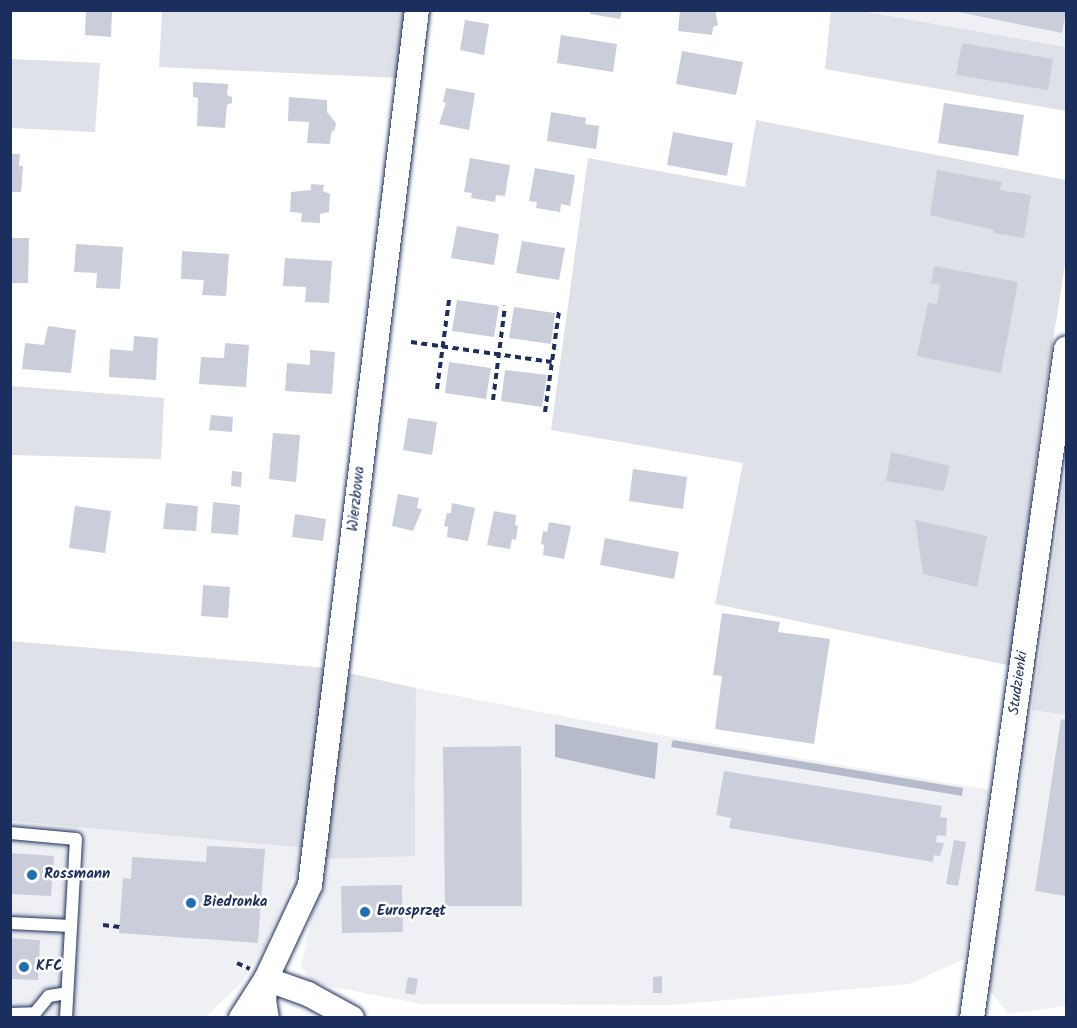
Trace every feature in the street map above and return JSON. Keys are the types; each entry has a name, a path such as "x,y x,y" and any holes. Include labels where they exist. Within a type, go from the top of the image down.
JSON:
{"street":[{"name":"Wierzbowa","path":"241,1017 259,975 310,885 417,10"},
{"name":"Studzienki","path":"972,1017 1066,349"},
{"name":"Wierzbowa","path":"259,975 267,1017"},
{"path":"259,975 308,994 352,1017"}],"lane":[{"path":"10,833 76,839 66,1017"},
{"path":"10,923 71,926"},
{"path":"10,1014 35,1013 49,996 67,993"}],"path":[{"path":"437,389 449,300"},
{"path":"493,399 506,306"},
{"path":"545,412 559,311"},
{"path":"411,342 552,362"},
{"path":"103,926 120,927"},
{"path":"237,963 259,975"}],"shaded area":[{"path":"162,11 408,11 399,78 159,67"},
{"path":"831,11 861,11 1066,47 1066,111 825,69"},
{"path":"861,11 1066,11 1066,47"},
{"path":"10,59 100,63 95,132 11,128"},
{"path":"756,120 1066,180 1066,258 1042,410 1012,666 715,604 743,463 551,430 588,158 745,187"},
{"path":"11,386 164,398 161,459 11,455"},
{"path":"1066,467 1066,715 1032,710"},
{"path":"10,641 327,668 306,848 11,821"},
{"path":"344,672 416,688 415,856 324,859"},
{"path":"416,688 666,736 990,790 964,959 909,984 672,1005 422,1004 312,983 301,966 324,859 415,855"},
{"path":"1032,710 1066,715 1066,1006 1008,1014 989,989"},
{"path":"10,821 306,848 265,945 242,982 206,1017 11,1017"}],"water":[{"path":"555,724 658,743 655,779 555,757"},
{"path":"673,740 963,788 962,796 671,747"}],"building":[{"path":"86,10 112,10 111,37 85,35"},
{"path":"591,10 622,10 620,19 590,14"},
{"path":"680,10 715,10 718,25 713,27 712,35 678,31"},
{"path":"948,10 1066,10 1066,11 1062,33"},
{"path":"465,20 489,24 484,55 460,50"},
{"path":"561,35 617,44 613,72 557,63"},
{"path":"962,43 1053,59 1048,90 956,75"},
{"path":"682,51 743,62 736,95 676,84"},
{"path":"193,82 228,84 227,95 232,97 232,103 227,105 225,128 197,126 198,98 193,97"},
{"path":"446,88 475,93 469,130 439,124 446,103 443,102"},
{"path":"289,97 327,100 327,112 336,123 331,133 330,144 307,143 309,122 288,121"},
{"path":"944,103 1024,115 1018,156 938,143"},
{"path":"551,112 586,118 585,124 599,126 596,149 547,141"},
{"path":"673,132 733,143 727,176 667,165"},
{"path":"10,154 20,154 19,166 23,166 21,192 10,192"},
{"path":"470,158 510,165 505,196 496,195 495,202 471,198 472,193 464,192"},
{"path":"535,168 575,175 570,206 561,204 560,212 536,208 537,202 529,201"},
{"path":"937,170 1002,182 1000,190 1031,195 1024,238 993,233 994,230 930,215"},
{"path":"311,184 324,185 323,191 330,194 329,212 320,214 320,223 301,222 302,213 290,212 291,192 311,190"},
{"path":"457,226 499,234 494,265 451,258"},
{"path":"10,238 29,238 28,283 10,283"},
{"path":"522,241 565,248 559,280 516,273"},
{"path":"76,244 123,247 120,289 96,288 97,273 74,272"},
{"path":"182,251 229,254 226,296 202,295 204,280 181,279"},
{"path":"285,258 332,261 329,303 305,302 306,287 283,286"},
{"path":"934,266 1018,282 1001,373 917,356 928,303 937,304 940,285 931,283"},
{"path":"457,300 499,306 494,337 452,331"},
{"path":"514,307 555,313 551,344 509,338"},
{"path":"48,326 76,330 71,373 22,369 25,343 44,345"},
{"path":"134,336 158,338 156,380 109,377 110,349 133,351"},
{"path":"225,343 249,345 246,387 199,384 201,357 224,358"},
{"path":"310,350 335,352 332,394 285,391 287,363 310,365"},
{"path":"449,362 491,368 486,399 445,393"},
{"path":"505,370 547,375 542,407 501,401"},
{"path":"211,415 233,417 232,432 209,430"},
{"path":"408,418 437,422 432,455 403,450"},
{"path":"273,433 300,435 296,482 269,479"},
{"path":"891,452 950,466 944,491 886,481"},
{"path":"633,469 687,477 683,509 629,501"},
{"path":"232,471 242,472 241,487 231,486"},
{"path":"398,494 419,498 417,508 422,509 413,531 392,526"},
{"path":"213,502 240,505 238,535 211,533"},
{"path":"166,503 198,506 196,531 163,529"},
{"path":"452,503 475,508 468,541 447,537 448,527 444,526 447,513 451,513"},
{"path":"75,506 111,511 105,553 69,548"},
{"path":"494,511 516,515 515,525 518,526 516,540 512,539 510,549 487,545"},
{"path":"295,514 326,519 323,541 292,537"},
{"path":"915,520 987,536 977,587 923,574"},
{"path":"549,522 571,526 564,559 543,555 544,545 541,544 543,531 547,532"},
{"path":"605,538 679,552 674,579 600,565"},
{"path":"203,585 230,587 228,618 201,616"},
{"path":"722,613 780,622 778,632 830,639 814,744 715,729 722,676 713,675"},
{"path":"1061,719 1066,720 1066,896 1035,891"},
{"path":"521,746 522,906 445,906 443,747"},
{"path":"724,771 942,806 940,817 947,818 946,836 937,835 936,842 944,843 940,856 934,855 933,862 729,828 731,818 716,815"},
{"path":"954,840 966,842 958,886 946,884"},
{"name":"Biedronka","path":"207,846 265,849 258,943 119,933 123,878 131,879 132,857 206,862"},
{"name":"Rossmann","path":"10,853 54,856 51,896 10,894"},
{"path":"402,885 403,932 342,933 341,886"},
{"name":"KFC","path":"10,938 40,940 38,980 10,979"},
{"path":"662,976 662,993 653,993 653,977"},
{"path":"408,977 418,979 415,995 405,993"}],"place":[{"name":"Rossmann","path":"32,875"},
{"name":"Biedronka","path":"191,903"},
{"name":"Eurosprzęt","path":"365,912"},
{"name":"KFC","path":"24,967"}]}
